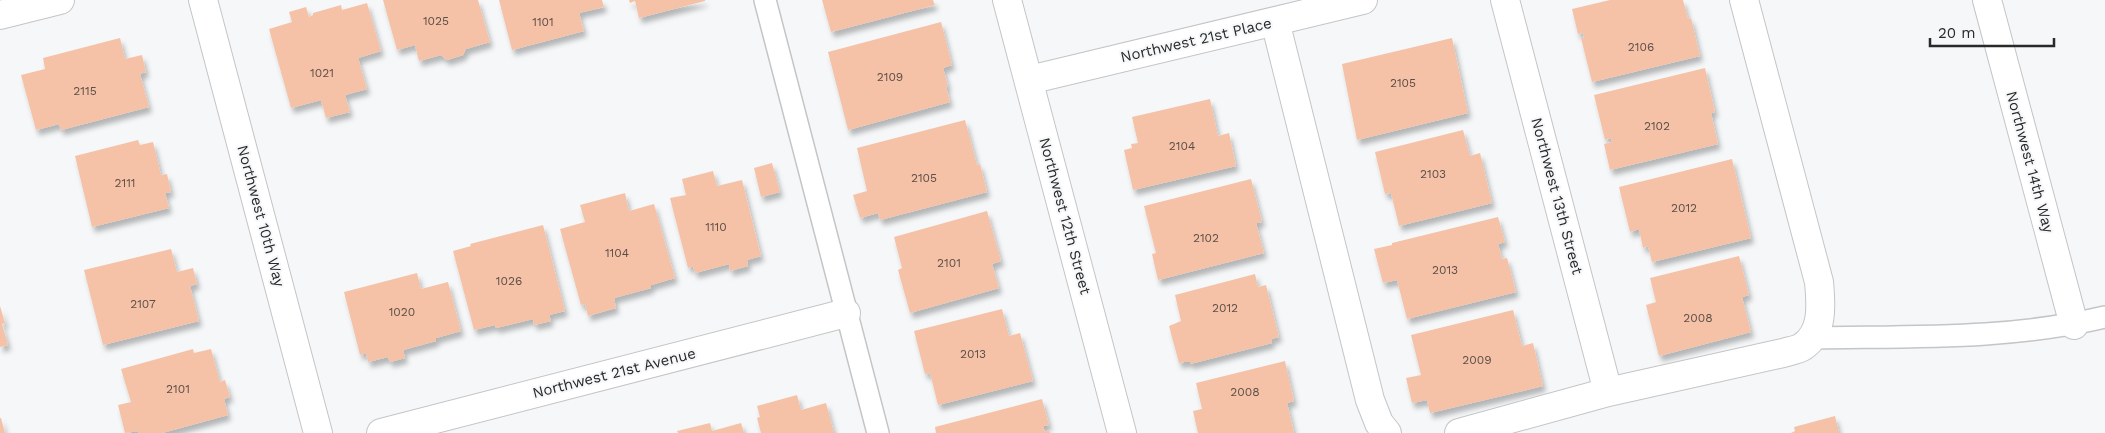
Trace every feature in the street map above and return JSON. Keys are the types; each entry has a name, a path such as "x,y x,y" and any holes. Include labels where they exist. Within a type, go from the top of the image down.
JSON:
{"street":[{"path":"0,15 60,0"},
{"name":"Northwest 10th Way","path":"204,0 318,433"},
{"name":"Northwest 12th Street","path":"1007,0 1122,433"},
{"name":"Northwest 21st Place","path":"1028,80 1364,0"},
{"name":"Northwest 13th Street","path":"1505,0 1608,392"},
{"path":"1459,433 1608,392 1783,353 1801,347 1811,338 1819,324 1822,306 1819,282 1744,0"},
{"name":"Northwest 14th Way","path":"1987,0 2074,325"},
{"path":"1275,21 1370,400 1379,423 1387,433"},
{"name":"Northwest 21st Avenue","path":"381,433 846,313"}],"lane":[{"path":"765,0 878,433"},
{"path":"1811,338 2003,333 2074,325 2105,317"}],"building":[{"path":"383,0 478,0 490,42 466,49 463,55 447,60 441,55 419,61 415,45 397,50"},
{"path":"499,0 602,0 604,7 579,13 584,31 512,50"},
{"path":"629,0 705,1 639,18 635,1 630,3"},
{"path":"822,0 933,0 935,5 831,32"},
{"path":"1610,0 1683,0 1688,19 1691,18 1700,56 1592,82 1581,38 1584,38 1583,33 1578,34 1572,9"},
{"path":"367,3 381,51 358,58 367,89 345,95 350,112 326,118 321,100 291,108 269,29 292,22 289,12 306,7 309,17 313,13 341,5 342,10"},
{"path":"941,22 952,65 943,68 950,102 848,130 828,52"},
{"path":"120,38 125,59 142,55 146,72 140,74 149,107 61,130 59,124 36,130 21,75 45,69 43,58"},
{"path":"1452,38 1468,113 1357,140 1342,64"},
{"path":"1705,68 1715,112 1711,113 1718,144 1610,170 1604,144 1612,142 1611,138 1605,140 1594,95"},
{"path":"1210,99 1218,136 1229,133 1236,166 1133,190 1124,150 1132,148 1131,144 1138,143 1132,117"},
{"path":"965,120 977,165 980,164 987,192 880,220 878,213 860,218 853,195 867,191 857,148"},
{"path":"1463,130 1470,156 1480,153 1492,203 1399,226 1391,193 1385,194 1375,152"},
{"path":"138,140 140,145 153,142 161,175 167,174 171,192 165,193 169,208 92,227 75,156"},
{"path":"1732,159 1751,238 1652,262 1648,246 1643,248 1639,229 1630,232 1619,187"},
{"path":"772,163 780,192 761,197 754,168"},
{"path":"713,171 717,186 742,180 761,256 747,260 748,266 730,271 729,264 695,273 693,266 688,268 670,198 686,195 682,179"},
{"path":"1251,179 1262,222 1256,223 1264,253 1158,280 1152,254 1156,253 1144,206"},
{"path":"625,193 629,211 654,204 675,278 651,285 651,288 614,298 616,308 588,316 585,304 581,305 560,229 585,222 580,205"},
{"path":"987,211 1001,261 992,264 999,288 910,313 898,270 902,268 894,237"},
{"path":"1498,217 1505,242 1498,244 1502,259 1507,258 1516,292 1407,319 1397,280 1383,283 1374,249"},
{"path":"543,225 565,311 549,315 551,321 534,325 533,319 496,328 495,325 474,330 453,251 471,246 470,244"},
{"path":"171,249 177,272 193,268 197,284 190,286 199,321 103,345 84,270"},
{"path":"1739,256 1749,295 1742,297 1751,332 1659,356 1646,305 1656,302 1650,278"},
{"path":"417,273 421,289 448,282 461,331 436,338 436,341 403,350 405,358 390,362 388,357 368,362 366,353 360,355 344,292"},
{"path":"1255,274 1258,287 1266,285 1279,337 1271,339 1272,343 1190,364 1190,361 1179,363 1169,326 1181,321 1175,295"},
{"path":"0,306 5,323 2,324 8,345 0,347"},
{"path":"1002,309 1009,336 1020,333 1033,381 938,405 930,373 925,374 914,331"},
{"path":"1513,310 1522,346 1533,343 1543,386 1430,413 1427,400 1412,403 1406,378 1421,375 1411,335"},
{"path":"193,349 194,353 211,349 220,382 225,380 230,397 224,399 228,415 162,433 138,433 138,431 125,433 118,405 131,402 121,369"},
{"path":"1285,361 1294,401 1287,403 1294,433 1198,433 1193,411 1202,409 1196,383"},
{"path":"797,395 801,410 826,403 834,433 761,433 757,418 760,417 757,406"},
{"path":"1042,399 1049,425 1043,426 1045,432 1049,430 1050,433 936,433 935,427"},
{"path":"1835,416 1839,433 1791,433 1795,431 1794,427"},
{"path":"1,418 5,433 0,433"},
{"path":"710,423 712,431 741,423 744,433 678,433 677,431"}]}
